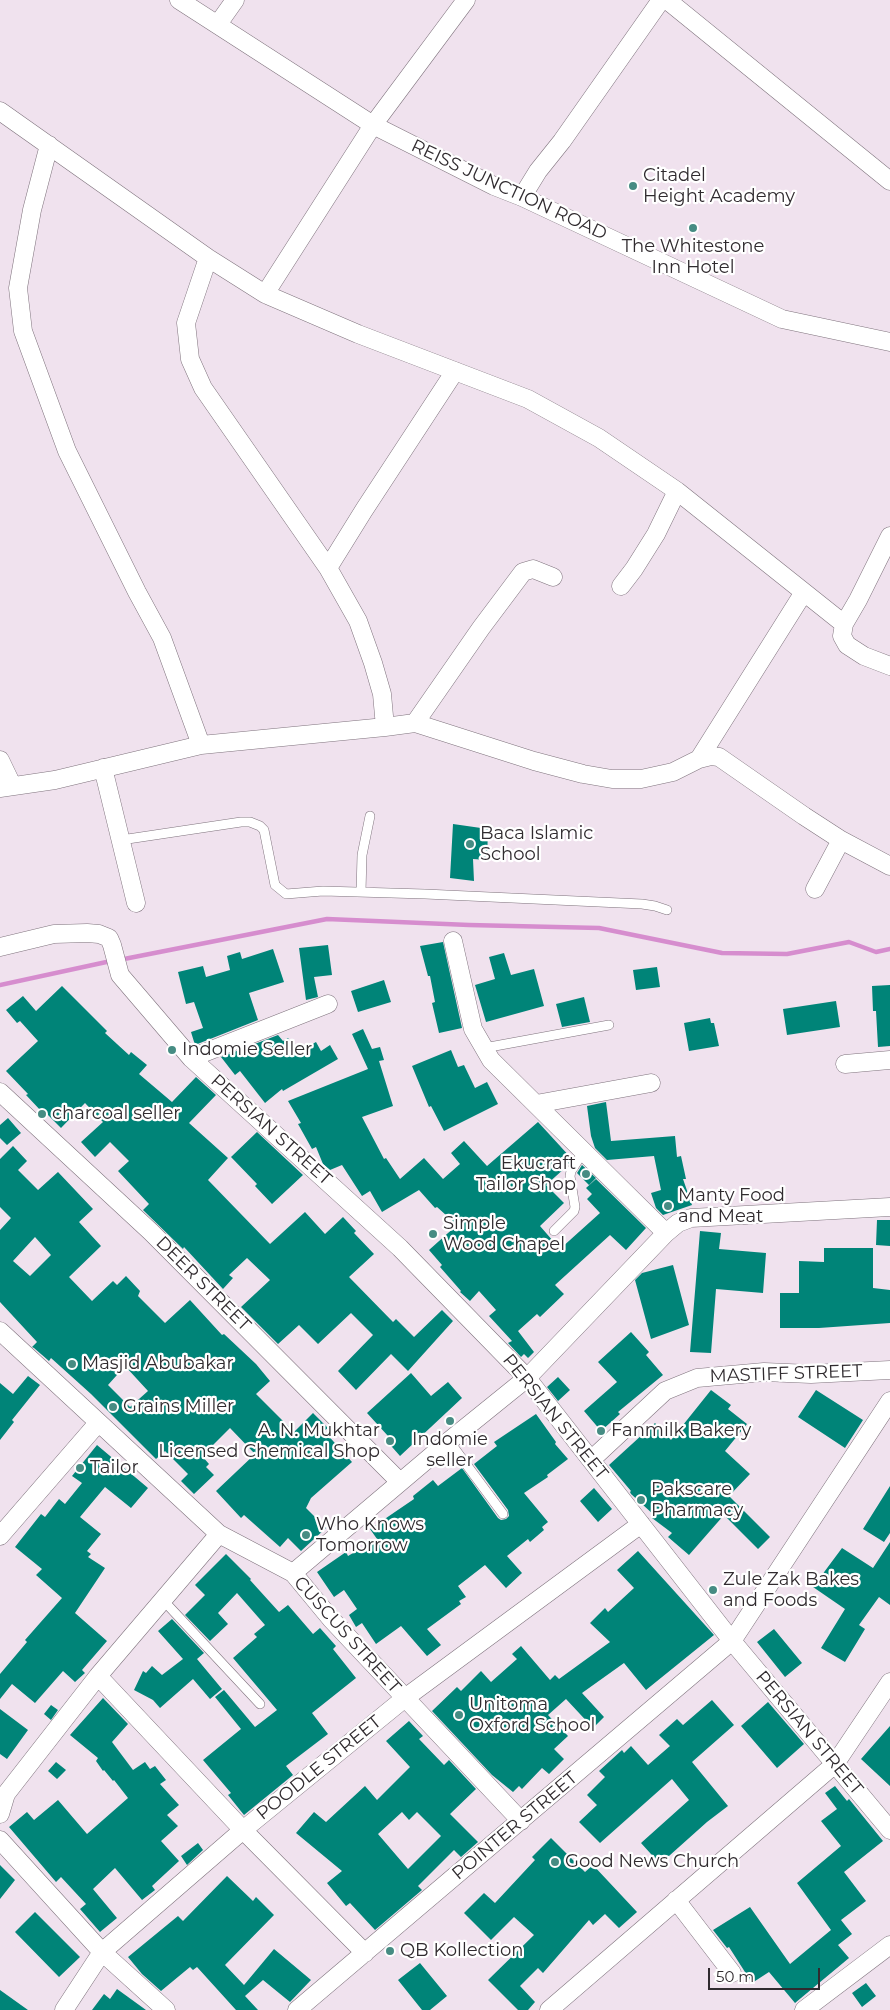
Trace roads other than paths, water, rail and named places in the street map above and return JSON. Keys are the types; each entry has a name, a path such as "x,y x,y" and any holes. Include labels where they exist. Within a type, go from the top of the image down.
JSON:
{"street":[{"name":"REISS JUNCTION ROAD","path":"179,0 373,125 494,186 522,197 782,319 890,342"},
{"path":"218,24 235,0"},
{"path":"264,294 373,125 466,0"},
{"path":"522,197 538,171 562,141 662,0"},
{"path":"667,0 890,181"},
{"path":"0,111 208,258 264,294 358,334 536,404 598,438 677,491 844,624"},
{"path":"48,145 32,210 18,288 23,332 67,451 162,638 201,745"},
{"path":"208,258 186,323 190,359 203,388 328,568 358,621 382,694 385,727"},
{"path":"328,568 455,371"},
{"path":"621,586 656,534 677,491"},
{"path":"890,536 844,624 842,636 848,646 864,656 890,666"},
{"path":"415,723 481,628 523,572 533,569 553,577"},
{"path":"698,759 804,592"},
{"path":"0,760 6,787 55,780 201,745 415,723 534,761 583,774 612,778 641,779 673,772 698,759 711,756 719,757 841,840 890,866"},
{"path":"103,768 136,903"},
{"path":"815,889 841,840"},
{"name":"PERSIAN STREET","path":"0,947 54,934 99,934 109,938 119,973 192,1058 400,1248 528,1378 732,1641 890,1830"},
{"path":"453,941 473,1029 491,1060 666,1233"},
{"path":"192,1058 328,1004"},
{"path":"845,1064 890,1060"},
{"path":"536,1104 651,1083"},
{"name":"DEER STREET","path":"0,1092 151,1232 400,1482"},
{"path":"293,1573 449,1441 528,1378 678,1222 691,1218 890,1207"},
{"name":"CUSCUS STREET","path":"0,1331 220,1534 293,1573 330,1619 521,1821"},
{"name":"MASTIFF STREET","path":"591,1460 665,1391 697,1378 764,1372 811,1374 890,1370"},
{"name":"POINTER STREET","path":"297,2010 732,1641 890,1401"},
{"path":"0,1536 98,1423"},
{"name":"POODLE STREET","path":"64,2010 102,1952 243,1830 405,1698 641,1524"},
{"path":"0,1814 3,1791 98,1676 220,1534"},
{"path":"98,1676 243,1830 365,1953"},
{"path":"548,2010 835,1764 890,1682"},
{"path":"0,1840 102,1952 166,2010"},
{"path":"676,1900 732,1973"},
{"path":"804,2010 890,1945"}],"lane":[{"path":"361,892 362,855 370,816"},
{"path":"121,840 250,822 264,830 275,885 282,892 292,894 323,891 361,892 642,904 666,910"},
{"path":"484,1048 609,1025"},
{"path":"554,1230 574,1211 570,1176 571,1171 584,1151"},
{"path":"449,1441 503,1514"},
{"path":"163,1600 260,1704"}],"waterway":[{"path":"119,960 327,919 599,928 722,953 787,954 849,942 876,952 890,949"},
{"path":"0,985 111,961"}],"place":[{"name":"Citadel Height Academy","path":"633,186"},
{"name":"The Whitestone Inn Hotel","path":"693,228"},
{"name":"Baca Islamic School","path":"470,844"},
{"name":"Indomie Seller","path":"172,1050"},
{"name":"charcoal seller","path":"42,1114"},
{"name":"Ekucraft Tailor Shop","path":"586,1174"},
{"name":"Manty Food and Meat","path":"668,1206"},
{"name":"Simple Wood Chapel","path":"433,1234"},
{"name":"Masjid Abubakar","path":"72,1364"},
{"name":"Grains Miller","path":"113,1407"},
{"name":"Indomie seller","path":"450,1421"},
{"name":"Fanmilk Bakery","path":"601,1431"},
{"name":"A. N. Mukhtar Licensed Chemical Shop","path":"390,1441"},
{"name":"Tailor","path":"80,1468"},
{"name":"Pakscare Pharmacy","path":"641,1500"},
{"name":"Who Knows Tomorrow","path":"306,1535"},
{"name":"Zule Zak Bakes and Foods","path":"713,1590"},
{"name":"Unitoma Oxford School","path":"459,1715"},
{"name":"Good News Church","path":"555,1862"},
{"name":"QB Kollection","path":"390,1951"}]}
